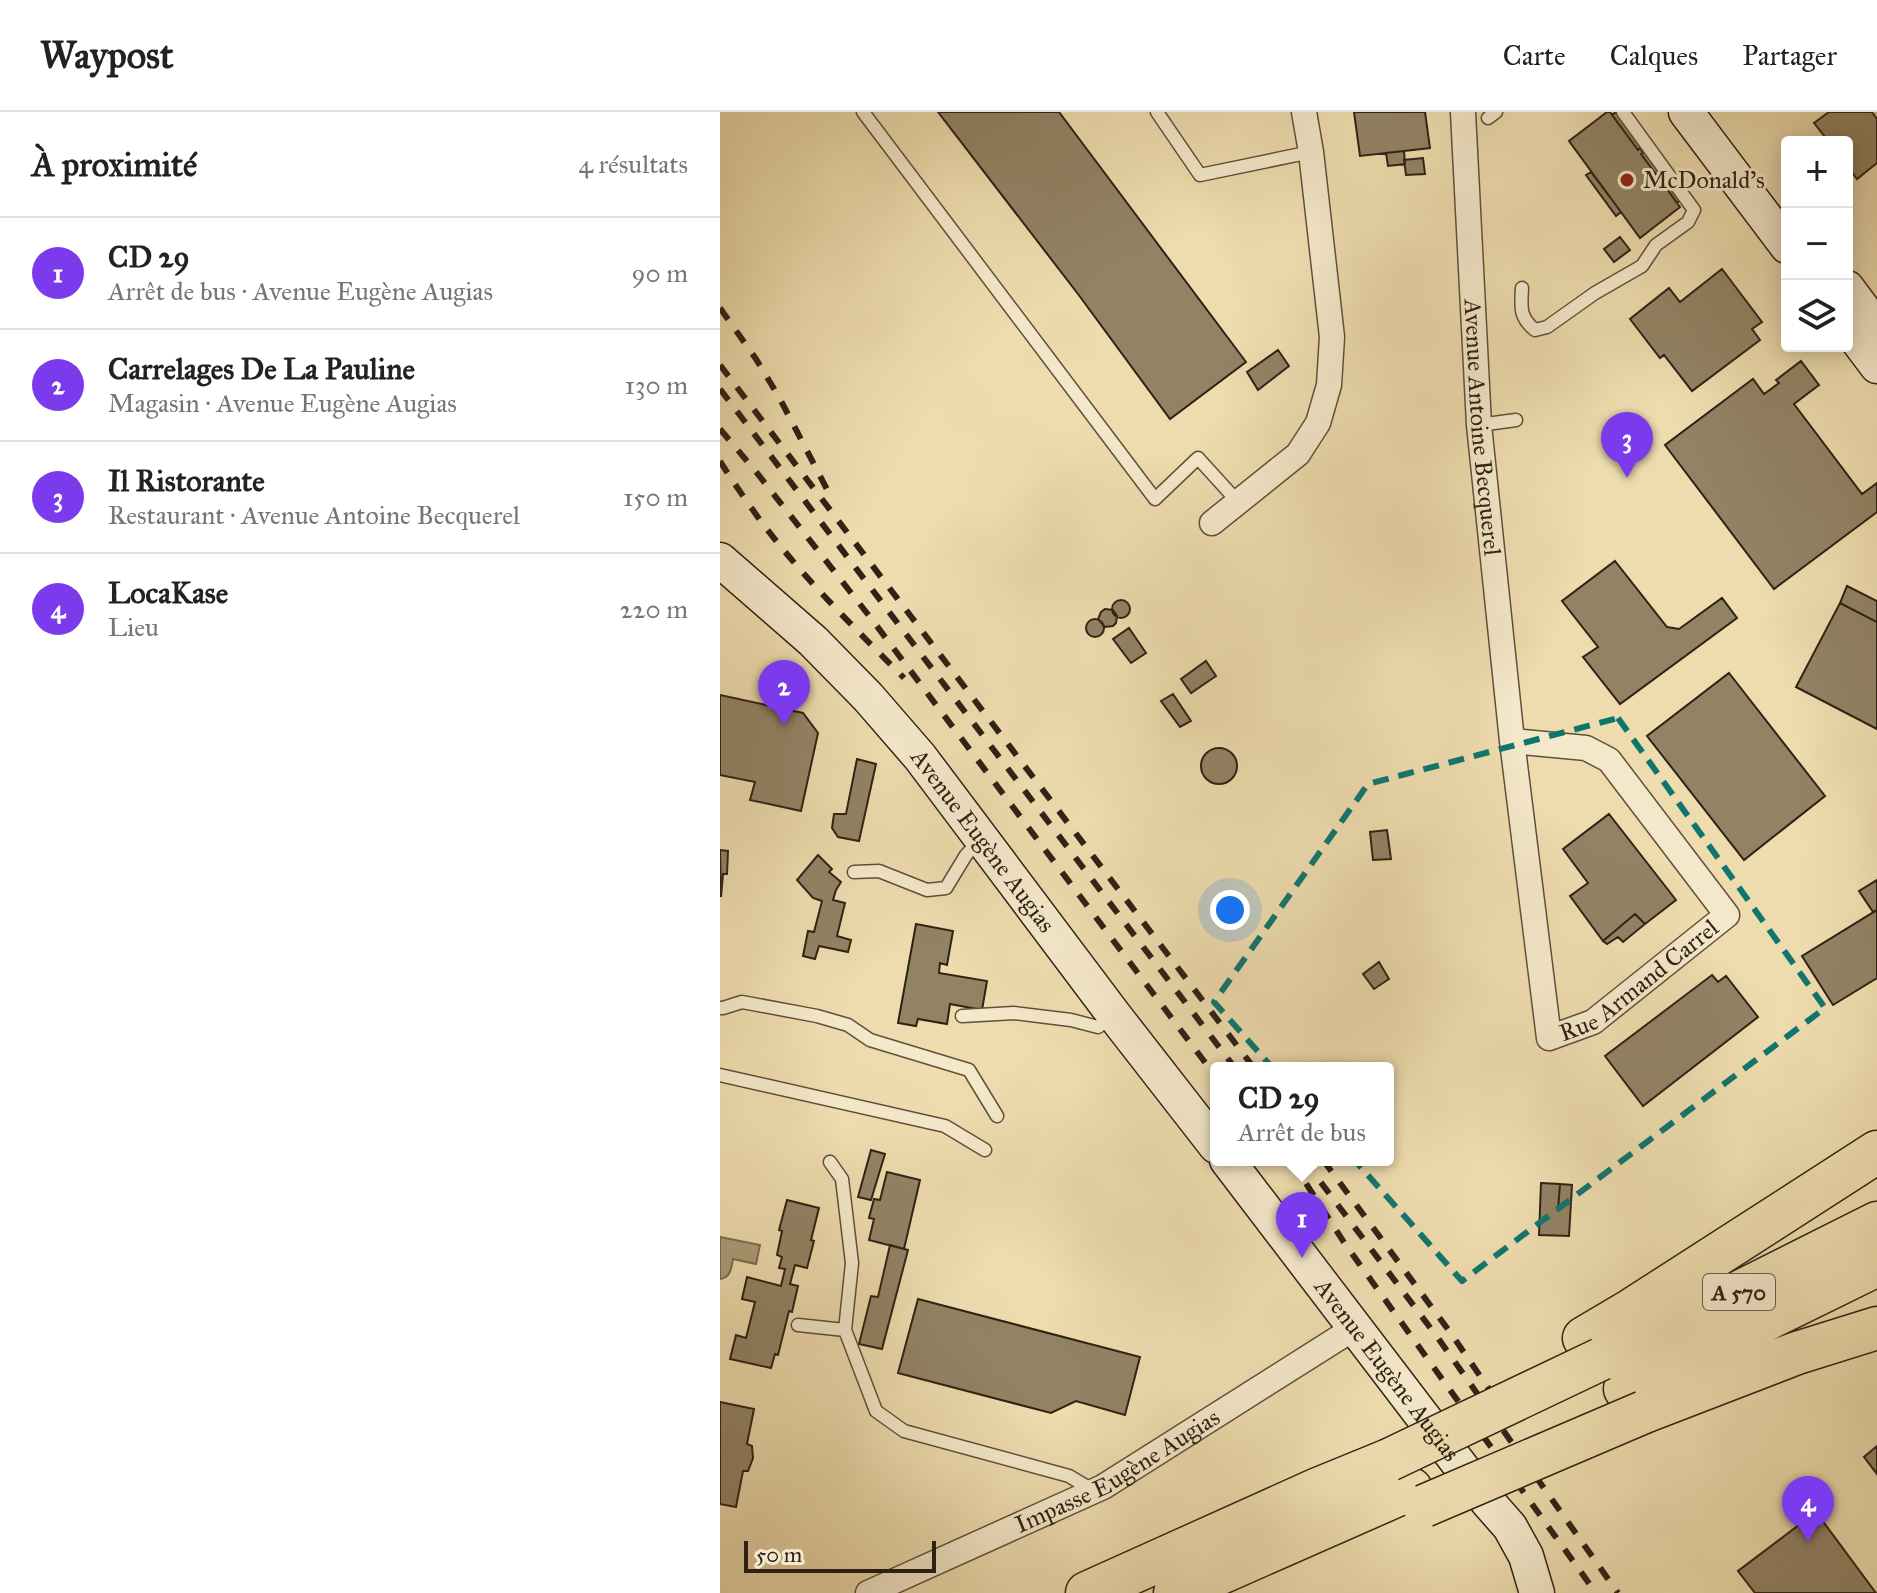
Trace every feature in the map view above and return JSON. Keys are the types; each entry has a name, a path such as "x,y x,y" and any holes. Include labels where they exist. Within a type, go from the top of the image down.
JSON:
{"highway":[{"path":"1613,1375 1633,1309 1877,1152"},
{"name":"A 570","path":"1613,1375 1676,1324 1877,1223"},
{"name":"A 570","path":"1193,1585 1400,1474 1613,1375 1877,1265"},
{"path":"1400,1474 1613,1375 1797,1353 1877,1328"},
{"name":"A 570","path":"1087,1593 1318,1489 1400,1474"}],"main road":[{"path":"1686,112 1781,238"},
{"path":"1715,112 1786,208"},
{"path":"1853,296 1877,328"},
{"path":"1853,334 1877,366"},
{"name":"Avenue Eugène Augias","path":"720,560 813,641 868,697 920,757 1210,1138"},
{"name":"Avenue Eugène Augias","path":"1232,1166 1510,1527 1526,1556 1537,1593"},
{"name":"Avenue Eugène Augias","path":"1488,1502 1502,1536 1511,1593"}],"street":[{"path":"1212,523 1298,454 1318,423 1329,385 1332,337 1304,112"},
{"name":"Avenue Antoine Becquerel","path":"1463,112 1479,425 1512,741"},
{"name":"Rue Armand Carrel","path":"1512,741 1586,748 1609,760 1727,915 1593,1022 1549,1038 1543,991 1512,741"},
{"name":"Impasse Eugène Augias","path":"868,1593 1103,1487 1356,1327"}],"lane":[{"path":"863,112 1155,499 1198,458 1238,502"},
{"path":"1157,112 1200,175 1311,152"},
{"path":"1522,288 1521,308 1527,323 1535,330 1547,327 1595,293 1642,266 1656,245 1688,222 1694,210 1623,112"},
{"path":"1479,425 1516,420"},
{"path":"854,872 879,871 927,890 946,888 966,855 982,839"},
{"path":"720,1008 742,1002 817,1016 848,1025 870,1040 969,1070 997,1116"},
{"path":"962,1016 1014,1013 1071,1020 1098,1027 1114,1015"},
{"path":"720,1075 945,1126 985,1150"},
{"path":"830,1162 842,1179 852,1263 845,1330 876,1411 904,1431 1069,1476 1094,1491"},
{"path":"798,1325 845,1330"}],"highlighted area":[{"path":"1618,718 1825,1008 1462,1281 1214,1002 1368,784"}],"shaded area":[{"path":"720,1237 760,1245 756,1264 733,1259 728,1275 720,1279"}],"building":[{"path":"938,112 1059,112 1246,362 1170,419"},
{"path":"1354,112 1425,112 1430,148 1360,156"},
{"path":"1607,112 1638,150 1640,148 1641,154 1663,184 1666,182 1667,189 1680,207 1640,238 1569,141"},
{"path":"1616,112 1682,199 1677,203 1666,182 1663,184 1640,148 1638,150 1612,115"},
{"path":"1829,112 1872,112 1877,119 1877,163 1857,179 1853,174 1853,136 1824,136 1814,123"},
{"path":"1404,151 1405,164 1388,166 1386,153"},
{"path":"1423,158 1425,174 1406,175 1404,160"},
{"path":"1591,172 1621,212 1616,216 1586,175"},
{"path":"1620,237 1630,250 1614,262 1604,249"},
{"path":"1722,269 1762,322 1752,329 1760,340 1692,391 1664,355 1660,358 1630,319 1669,288 1680,302"},
{"path":"1278,350 1289,366 1258,390 1247,372"},
{"path":"1801,361 1819,385 1794,404 1862,494 1877,483 1877,512 1774,589 1665,445 1753,379 1764,394 1779,383 1776,380"},
{"path":"1615,561 1667,627 1679,629 1722,598 1737,618 1620,704 1583,657 1598,647 1562,601"},
{"path":"1847,586 1877,601 1877,622 1840,603"},
{"path":"1121,600 1130,609 1121,618 1112,609"},
{"path":"1840,603 1877,622 1877,729 1796,687"},
{"path":"1105,609 1113,610 1117,616 1113,626 1105,627 1098,619"},
{"path":"1095,619 1104,628 1095,637 1086,628"},
{"path":"1129,628 1146,653 1131,663 1113,639"},
{"path":"1206,661 1216,676 1191,693 1181,679"},
{"path":"1729,673 1825,796 1744,860 1647,736"},
{"path":"1173,694 1191,721 1180,727 1161,701"},
{"path":"720,695 803,713 818,733 801,811 750,800 755,782 720,775"},
{"path":"1219,748 1232,753 1237,766 1232,779 1219,784 1206,779 1201,766 1206,753"},
{"path":"857,759 876,764 859,841 838,837 832,828 834,814 846,814"},
{"path":"1609,814 1676,900 1645,924 1635,914 1603,941 1570,896 1588,883 1563,849"},
{"path":"1387,830 1391,859 1373,860 1370,832"},
{"path":"720,850 728,851 727,874 723,874 721,897"},
{"path":"818,855 832,869 829,872 841,882 833,900 845,903 837,936 851,940 848,952 819,946 815,959 803,956 808,931 814,932 822,901 813,898 797,880"},
{"path":"1877,880 1877,910 1873,912 1859,891"},
{"path":"1877,910 1877,978 1833,1005 1802,956"},
{"path":"1635,914 1645,924 1623,942 1618,937 1607,944 1603,941"},
{"path":"916,924 953,931 947,965 940,963 939,973 987,981 982,1010 950,1004 947,1024 918,1019 916,1026 898,1023"},
{"path":"1379,962 1389,979 1374,989 1363,974"},
{"path":"1712,975 1718,982 1726,976 1758,1017 1643,1106 1605,1056"},
{"path":"871,1150 885,1154 871,1200 858,1197"},
{"path":"887,1172 920,1180 904,1249 869,1240 874,1219 869,1218 874,1199 880,1200"},
{"path":"1541,1183 1560,1184 1558,1210 1571,1202 1569,1236 1539,1235"},
{"path":"1560,1184 1572,1185 1571,1202 1558,1210"},
{"path":"787,1200 819,1208 807,1268 795,1265 790,1284 798,1286 778,1355 775,1354 771,1368 730,1359 736,1335 746,1338 755,1302 742,1299 747,1277 781,1286 785,1269 779,1268 782,1257 777,1255 782,1231 779,1230"},
{"path":"890,1245 908,1250 882,1349 859,1344 871,1296 878,1297"},
{"path":"918,1299 1140,1357 1125,1415 1076,1401 1051,1413 898,1373"},
{"path":"720,1402 754,1409 747,1444 752,1446 753,1458 748,1471 743,1471 736,1507 720,1504"},
{"path":"1877,1446 1877,1474 1864,1457"},
{"path":"1816,1512 1876,1593 1755,1593 1738,1571"}],"railway":[{"path":"720,308 779,397 831,497"},
{"path":"720,365 1249,1062"},
{"path":"720,389 1230,1062"},
{"path":"720,429 870,617 1210,1069"},
{"path":"720,461 789,557 904,678"},
{"path":"1295,1166 1345,1244 1596,1593"},
{"path":"1309,1166 1438,1338 1618,1593"},
{"path":"1327,1166 1491,1392"}],"place":[{"name":"McDonald's","path":"1627,180"},
{"name":"Il Ristorante","path":"1627,478"},
{"name":"Carrelages De La Pauline","path":"784,726"},
{"name":"CD 29","path":"1302,1258"},
{"name":"LocaKase","path":"1808,1542"}]}
